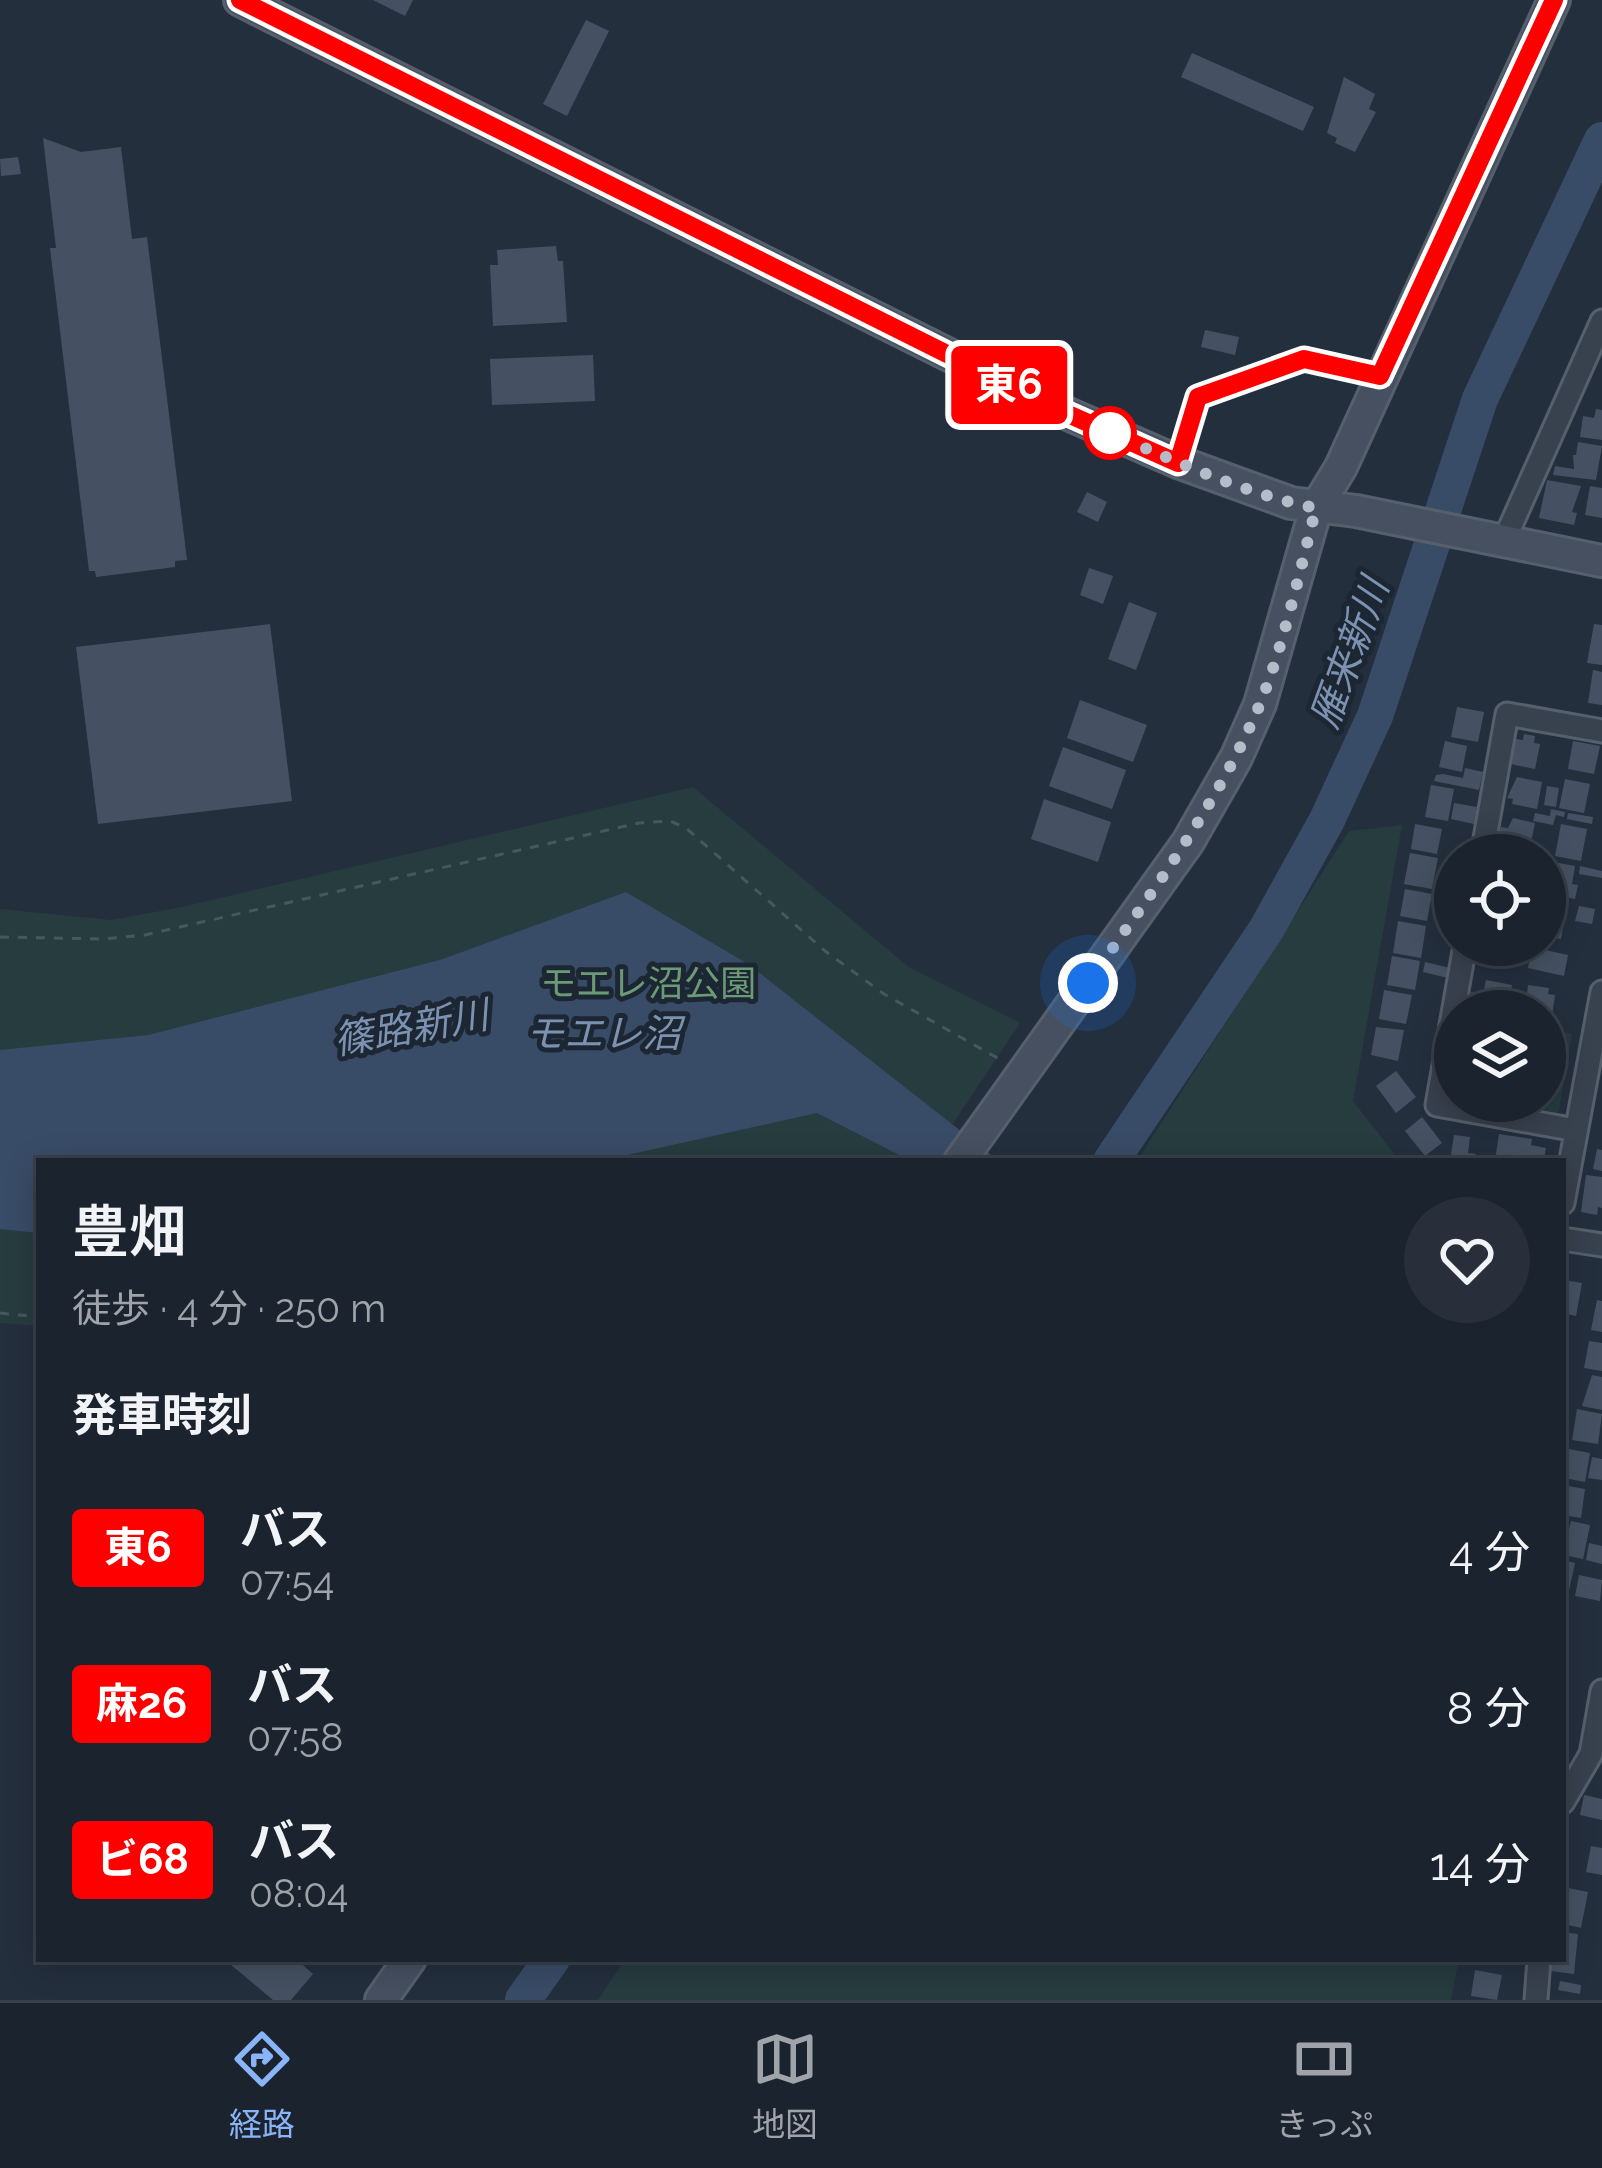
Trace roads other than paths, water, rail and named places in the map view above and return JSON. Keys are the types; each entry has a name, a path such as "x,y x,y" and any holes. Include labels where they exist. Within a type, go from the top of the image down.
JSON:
{"street":[{"path":"240,0 1059,410 1178,463 1291,503 1602,561"},
{"path":"962,1158 1008,1075 1188,842 1236,758 1260,704 1316,508 1341,467 1555,0"},
{"path":"1490,541 1602,321"},
{"path":"1486,834 1507,714 1602,730"},
{"path":"1462,966 1437,1105 1576,1130"},
{"path":"1566,1186 1602,992"},
{"path":"1566,1239 1602,1245"},
{"path":"1566,1797 1591,1754 1602,1691"},
{"path":"382,2000 408,1962"},
{"path":"1536,2000 1539,1962"}],"lane":[{"path":"1178,463 1198,397 1304,359 1380,376"}],"water":[{"name":"モエレ沼","path":"626,892 748,964 995,1158 905,1158 817,1113 614,1158 36,1158 36,1233 0,1229 0,1050 148,1035 440,960"}],"waterway":[{"name":"雁来新川","path":"1113,1158 1266,930 1327,820 1375,716 1480,399 1602,140"},
{"name":"雁来新川","path":"523,2000 550,1962"}],"park label":[{"name":"モエレ沼公園","path":"648,983"}],"water label":[{"name":"篠路新川","path":"411,1027"}]}
